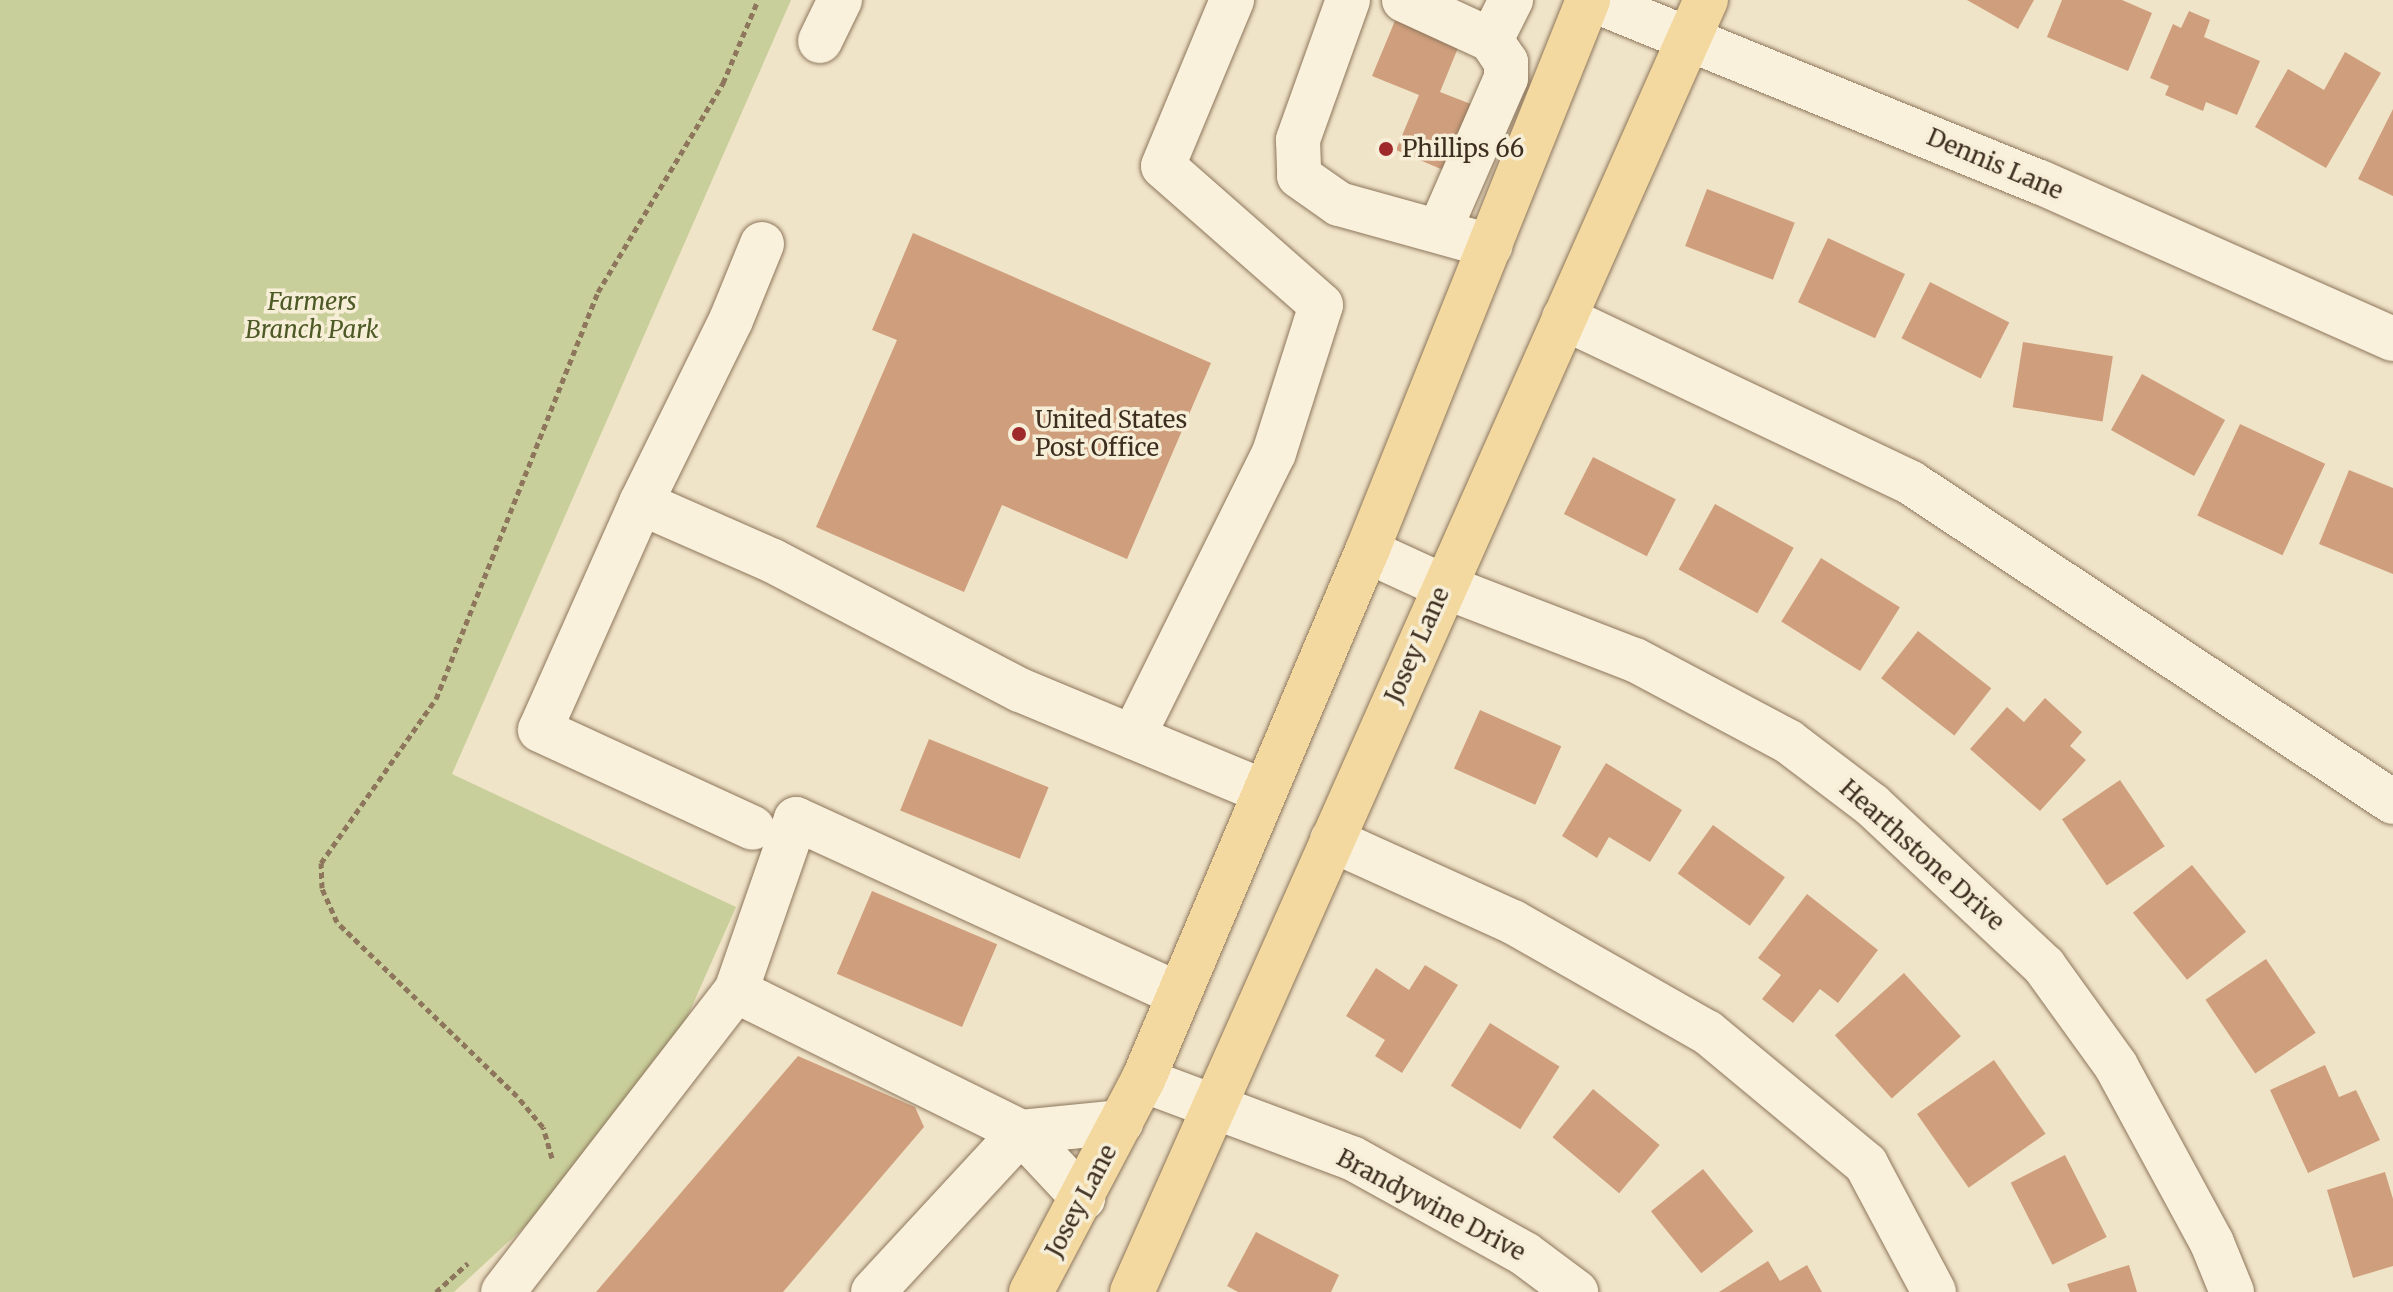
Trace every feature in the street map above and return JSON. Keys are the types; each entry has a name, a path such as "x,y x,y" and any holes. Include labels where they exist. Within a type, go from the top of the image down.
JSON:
{"main road":[{"name":"Josey Lane","path":"1031,1292 1143,1080 1367,551 1590,0"},
{"name":"Josey Lane","path":"1132,1292 1443,586 1698,19"}],"street":[{"path":"820,41 840,0"},
{"path":"1133,737 1274,453 1321,305 1163,166 1232,0"},
{"path":"1348,0 1298,140 1299,176 1339,204 1490,246"},
{"path":"1404,0 1498,59 1549,97"},
{"path":"1439,231 1498,59 1511,0"},
{"name":"Dennis Lane","path":"1590,0 1698,19 2040,182 2393,339"},
{"path":"753,828 540,730 641,503 731,320 762,244"},
{"path":"1564,318 1911,483 2393,802"},
{"path":"641,503 773,561 1020,690 1265,792"},
{"name":"Hearthstone Drive","path":"1367,551 1443,586 1635,660 1789,742 1872,805 2044,966 2116,1066 2212,1243 2232,1292"},
{"path":"503,1292 736,991 796,819 1179,994"},
{"path":"1332,840 1513,922 1707,1032 1866,1164 1934,1292"},
{"path":"736,991 1021,1132 1083,1198"},
{"name":"Brandywine Drive","path":"1143,1080 1352,1158 1513,1247 1576,1292"},
{"path":"873,1292 1021,1132 1122,1122"}],"path":[{"path":"549,1167 553,1154 543,1127 517,1096 337,922 322,888 321,863 436,699 598,292 723,83 758,0"},
{"path":"436,1292 477,1254"}],"green space":[{"name":"Farmers Branch Park","path":"0,0 791,0 452,774 736,907 677,1040 558,1196 454,1292 0,1292"}],"building":[{"path":"1967,0 2034,0 2018,29"},
{"path":"2062,0 2122,0 2152,13 2128,71 2047,37"},
{"path":"1399,11 1462,38 1440,92 1476,106 1448,172 1396,150 1419,95 1372,76"},
{"path":"2189,11 2210,20 2204,37 2260,61 2237,115 2206,102 2203,111 2165,95 2169,86 2150,78 2173,24 2181,28"},
{"path":"2345,52 2381,73 2326,168 2255,127 2288,69 2324,90"},
{"path":"2393,109 2393,196 2358,179"},
{"path":"1707,189 1795,223 1773,280 1685,246"},
{"name":"United States Post Office","path":"913,233 1211,363 1127,559 1002,505 964,592 816,527 897,340 872,330"},
{"path":"1828,238 1905,274 1875,338 1798,302"},
{"path":"1930,282 2009,322 1981,379 1901,338"},
{"path":"2023,342 2113,356 2103,421 2013,407"},
{"path":"2142,374 2225,420 2194,476 2111,430"},
{"path":"2240,424 2325,464 2283,555 2197,516"},
{"path":"1593,457 1676,499 1647,556 1564,514"},
{"path":"2349,470 2393,488 2393,574 2319,544"},
{"path":"1715,504 1794,548 1757,613 1679,570"},
{"path":"1821,558 1900,607 1860,671 1781,622"},
{"path":"1918,631 1991,688 1954,736 1881,678"},
{"path":"2045,698 2082,732 2070,746 2086,760 2040,811 1970,749 2007,707 2024,722"},
{"path":"1480,710 1561,746 1535,805 1454,768"},
{"path":"929,739 1049,787 1020,859 900,810"},
{"path":"1606,763 1682,810 1650,862 1609,837 1597,858 1562,836"},
{"path":"2120,780 2165,846 2107,885 2062,819"},
{"path":"1713,825 1785,877 1750,926 1678,874"},
{"path":"2192,865 2246,932 2187,980 2133,913"},
{"path":"872,891 997,944 962,1027 837,974"},
{"path":"1807,894 1878,950 1838,1003 1820,989 1793,1023 1762,999 1781,975 1758,958"},
{"path":"2266,959 2316,1033 2255,1074 2205,1000"},
{"path":"1425,965 1458,985 1402,1073 1375,1056 1385,1040 1346,1016 1376,968 1409,990"},
{"path":"1904,973 1961,1036 1892,1098 1835,1035"},
{"path":"1490,1023 1560,1066 1520,1129 1451,1086"},
{"path":"798,1056 915,1107 924,1127 783,1292 596,1292"},
{"path":"1994,1060 2046,1134 1969,1188 1917,1114"},
{"path":"2325,1065 2339,1097 2356,1090 2380,1140 2308,1173 2270,1090"},
{"path":"1593,1089 1660,1145 1619,1193 1553,1137"},
{"path":"2065,1155 2107,1237 2052,1265 2011,1183"},
{"path":"1703,1169 1753,1231 1701,1273 1651,1211"},
{"path":"2385,1172 2393,1199 2393,1266 2353,1278 2327,1190"},
{"path":"1256,1232 1339,1275 1331,1292 1238,1292 1227,1286"},
{"path":"1768,1261 1780,1281 1807,1265 1822,1292 1719,1292"},
{"path":"2129,1265 2137,1292 2070,1292 2067,1284"}],"place":[{"name":"Phillips 66","path":"1386,149"},
{"name":"United States Post Office","path":"1019,434"}]}
